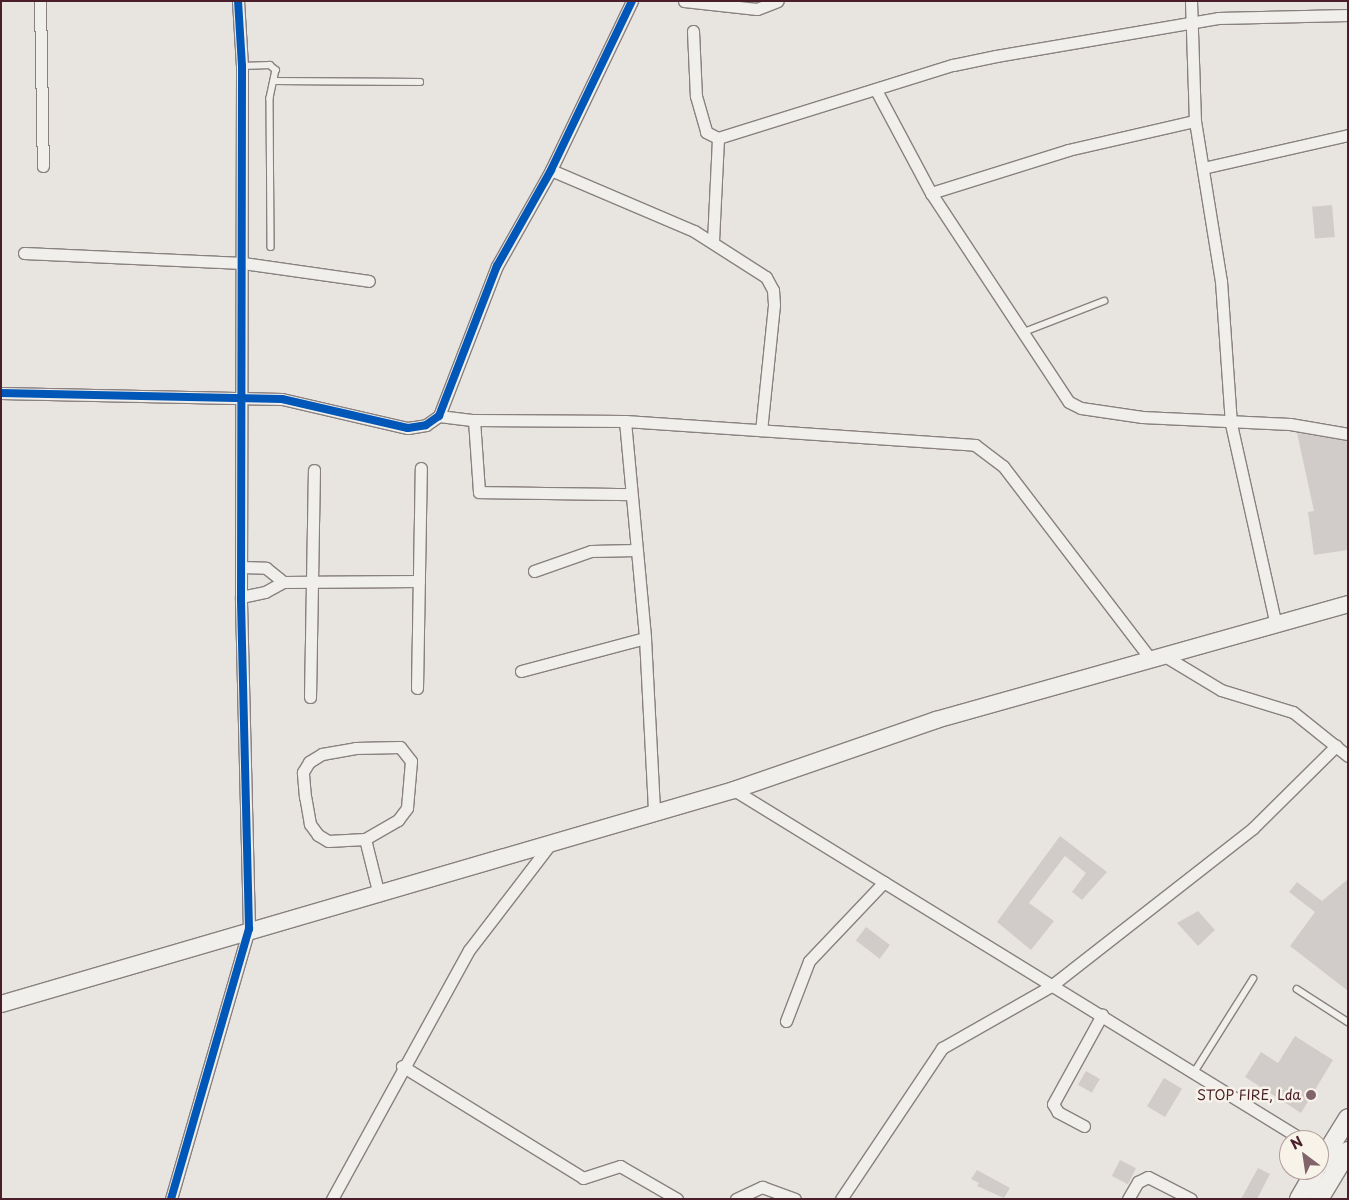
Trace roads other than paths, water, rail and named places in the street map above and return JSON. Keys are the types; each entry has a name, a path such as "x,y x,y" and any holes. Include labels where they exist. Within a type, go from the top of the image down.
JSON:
{"main road":[{"path":"1,1004 249,929 378,896 552,841 734,790 936,720 1160,659 1348,604"},
{"path":"1329,1145 1348,1118"},
{"path":"1319,1199 1347,1155"},
{"path":"1298,1199 1310,1180"}],"street":[{"path":"40,1 43,166"},
{"path":"171,1199 249,929 241,597 242,66 238,1"},
{"path":"439,416 477,309 551,170 632,1"},
{"path":"684,1 757,9 778,1"},
{"path":"1191,1 1195,122 1221,281 1231,424 1276,625"},
{"path":"694,31 696,96 706,132 718,138 877,92 953,65 1191,22 1348,15"},
{"path":"877,92 931,193 1069,402 1081,408 1231,424 1290,424 1348,434"},
{"path":"931,193 1068,150 1195,122"},
{"path":"1203,168 1348,135"},
{"path":"713,241 718,138"},
{"path":"551,170 713,241 766,277 774,290 760,430"},
{"path":"24,253 242,263 370,281"},
{"path":"1,393 240,397 311,403 408,428 439,416 474,420 625,421 975,445 990,454 1160,659 1222,690 1293,712 1348,756"},
{"path":"474,420 479,492 630,494"},
{"path":"625,421 630,494 646,638 654,811"},
{"path":"417,688 420,468"},
{"path":"310,697 314,470"},
{"path":"534,571 592,551 636,550"},
{"path":"242,567 266,568 282,582"},
{"path":"241,597 265,592 282,582 419,581"},
{"path":"521,671 646,638"},
{"path":"841,1199 938,1052 1051,986 1253,828 1336,746"},
{"path":"400,747 411,761 407,808 398,820 365,839 328,841 318,836 310,824 303,772 322,754 400,747"},
{"path":"734,790 1051,986 1195,1071 1287,1130"},
{"path":"365,839 378,896"},
{"path":"332,1199 402,1066 469,950 552,841"},
{"path":"786,1021 809,961 884,882"},
{"path":"1084,1126 1058,1112 1054,1104 1102,1015"},
{"path":"402,1066 583,1178 620,1166 677,1199"},
{"path":"1128,1199 1138,1182 1148,1177 1191,1199"},
{"path":"736,1199 762,1187 795,1199"}],"lane":[{"path":"242,66 274,66 276,81 270,98 271,247"},
{"path":"276,81 420,82"},
{"path":"1024,332 1104,301"},
{"path":"1195,1071 1253,979"},
{"path":"1297,989 1348,1022"}],"place":[{"name":"STOP FIRE, Lda","path":"1311,1095"}]}
